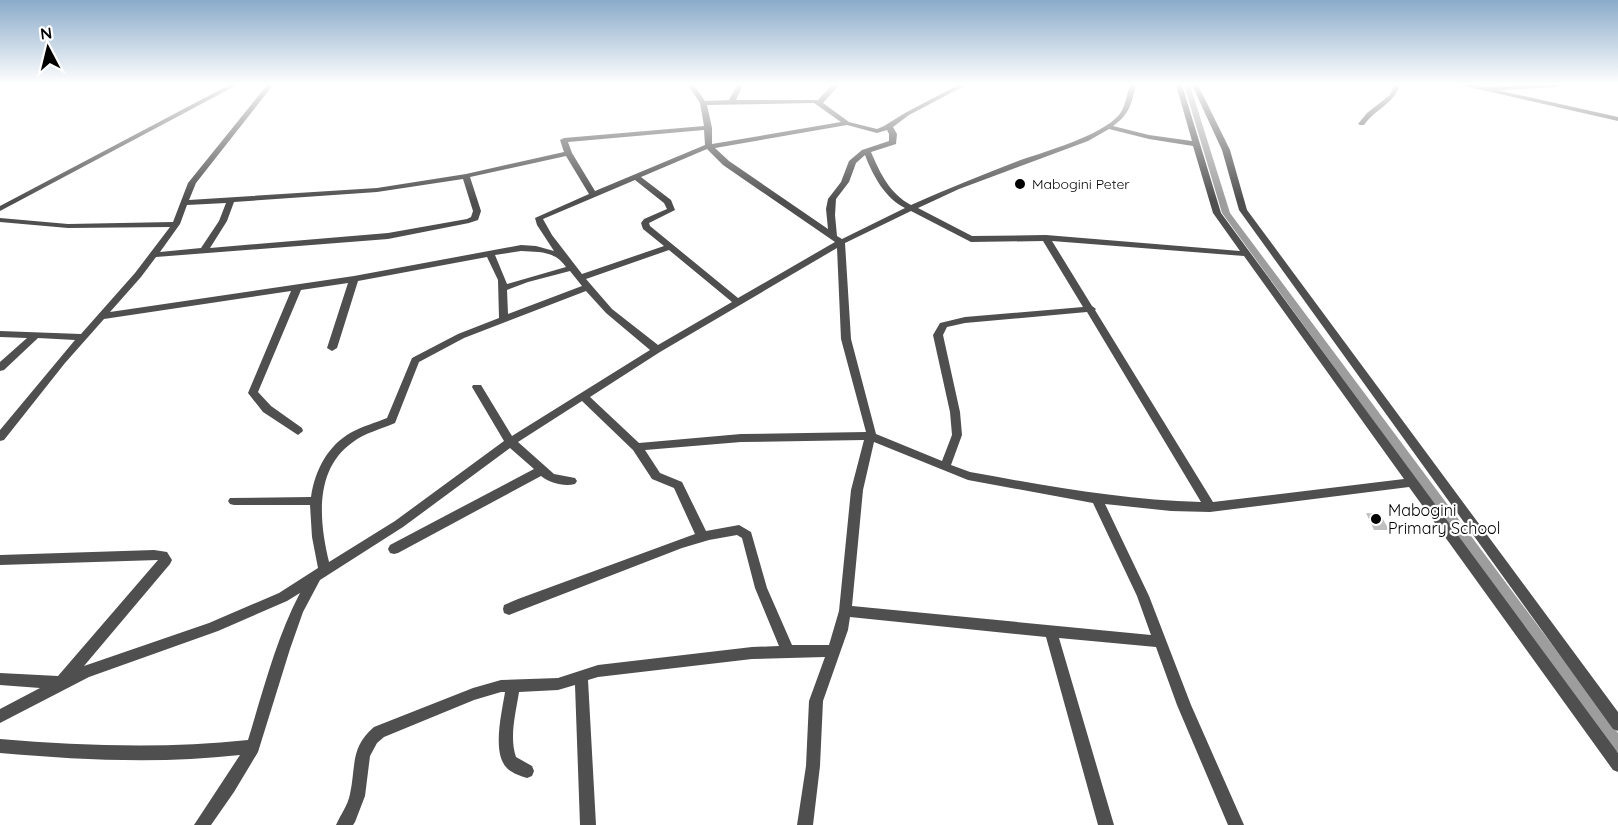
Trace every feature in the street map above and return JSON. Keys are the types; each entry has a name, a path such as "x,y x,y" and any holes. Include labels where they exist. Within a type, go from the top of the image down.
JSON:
{"street":[{"path":"0,209 161,124"},
{"path":"0,437 104,316 176,224 192,183 239,124"},
{"path":"707,124 709,147 726,163 837,239"},
{"path":"657,350 609,311 562,255 541,226 539,218 664,163 709,147 844,124"},
{"path":"849,124 872,131 894,124"},
{"path":"0,716 61,683 283,597 399,524 510,442 837,239 956,187 1085,139 1113,124"},
{"path":"1191,124 1217,213 1618,765"},
{"path":"1213,124 1226,150 1243,210 1618,724"},
{"path":"806,825 813,766 816,701 845,611 857,490 861,467 871,436 846,339 837,239 830,204 833,195 843,186 852,163 867,151 893,142 893,134 889,127"},
{"path":"1108,127 1197,144"},
{"path":"593,195 568,153 563,141 568,138 708,128"},
{"path":"867,151 877,176 889,192 909,209 971,239 1046,238 1246,254"},
{"path":"185,203 377,190 466,176 568,153"},
{"path":"152,255 388,236 469,221 475,218 477,211 466,176"},
{"path":"636,177 670,206 669,212 647,221 645,225 737,302"},
{"path":"205,249 223,221 231,200"},
{"path":"0,220 68,226 176,224"},
{"path":"1046,238 1210,507"},
{"path":"580,278 669,247"},
{"path":"104,316 354,279 529,248 562,255"},
{"path":"490,254 503,288 502,304 505,319"},
{"path":"503,288 572,268"},
{"path":"332,348 354,279"},
{"path":"298,286 253,393 267,410 298,431"},
{"path":"202,825 229,788 253,747 290,630 320,574 315,501 322,474 336,450 351,438 393,417 415,360 461,336 588,287"},
{"path":"945,467 957,435 955,412 938,334 943,325 965,320 1091,309"},
{"path":"0,334 84,337"},
{"path":"0,368 35,336"},
{"path":"477,387 510,442 553,480 571,481"},
{"path":"583,396 637,447 657,476 679,486 703,538"},
{"path":"637,447 741,438 871,436 968,476 1097,499 1210,507 1413,482"},
{"path":"394,549 542,470"},
{"path":"1097,499 1143,597 1184,705 1236,825"},
{"path":"234,501 315,501"},
{"path":"508,609 567,585 703,538 739,530 747,535 761,588 788,651"},
{"path":"0,560 154,555 163,556 166,560 61,683"},
{"path":"845,611 1160,642"},
{"path":"1051,632 1106,825"},
{"path":"344,825 359,789 363,749 371,738 379,732 464,697 501,686 558,684 611,669 788,651 834,651"},
{"path":"581,677 588,825"},
{"path":"0,679 61,683"},
{"path":"513,685 508,720 507,754 511,762 527,771"},
{"path":"0,746 161,754 253,747"}],"building":[{"name":"Mabogini Primary School","path":"1366,513 1380,514 1389,530 1374,530"}],"waterway":[{"path":"1199,124 1226,213 1618,745"}],"place":[{"name":"Mabogini Peter","path":"1020,184"},
{"name":"Mabogini Primary School","path":"1376,519"}]}
